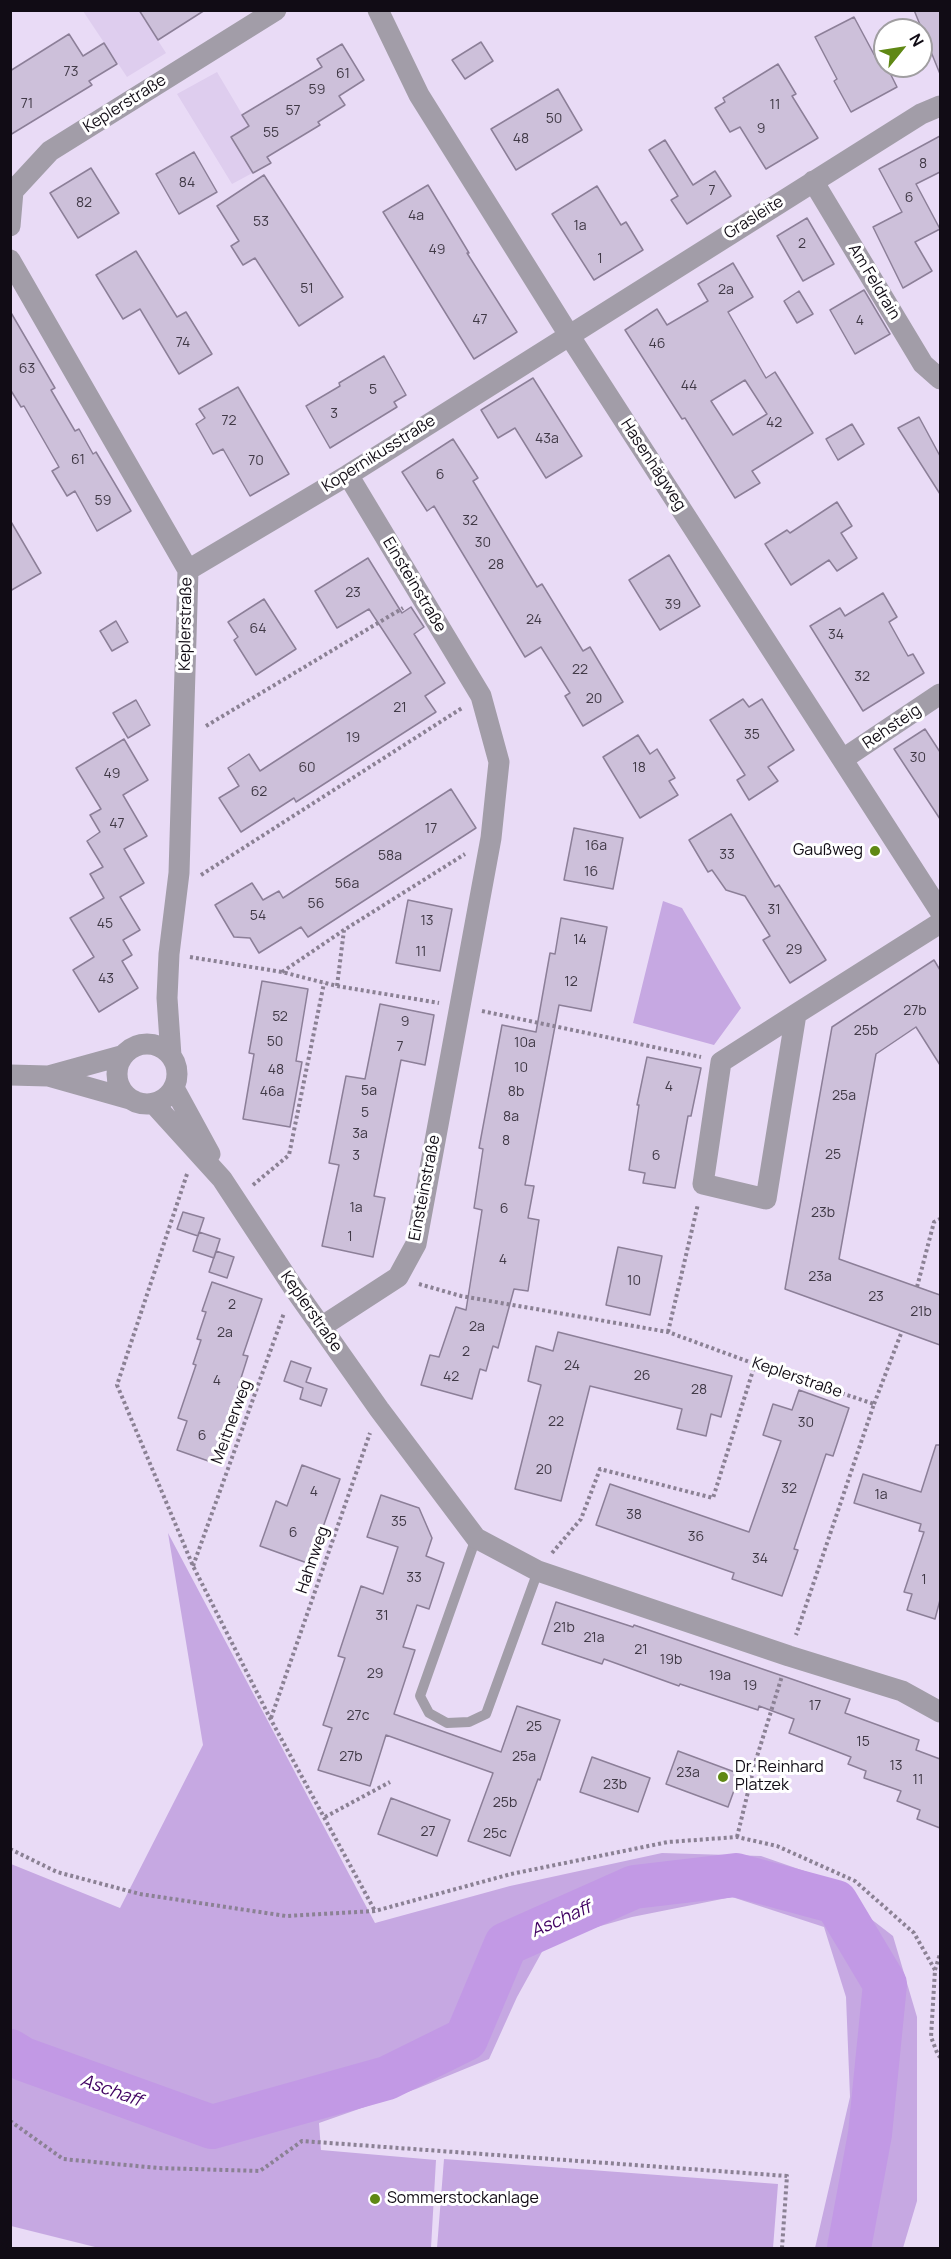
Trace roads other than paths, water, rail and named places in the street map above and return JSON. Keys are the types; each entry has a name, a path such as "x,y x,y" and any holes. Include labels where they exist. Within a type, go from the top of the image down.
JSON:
{"street":[{"name":"Keplerstraße","path":"10,225 13,191 50,151 276,10"},
{"name":"Hasenhägweg","path":"378,10 419,95 569,335 940,911"},
{"name":"Grasleite","path":"569,335 921,114 940,106"},
{"name":"Am Feldrain","path":"813,181 923,364 940,379"},
{"name":"Keplerstraße","path":"10,260 188,570 179,873 169,954 167,998 171,1056 177,1071 174,1088 222,1179"},
{"name":"Kopernikusstraße","path":"188,570 348,475 569,335"},
{"name":"Einsteinstraße","path":"321,1326 398,1277 416,1244 491,838 499,762 481,696 348,475"},
{"name":"Rehsteig","path":"843,759 940,694"},
{"path":"796,1014 766,1199 703,1184 721,1062 796,1014 940,923"},
{"name":"Keplerstraße","path":"146,1044 167,998"},
{"path":"48,1076 124,1055 138,1045 156,1045 171,1056"},
{"name":"Keplerstraße","path":"124,1055 117,1071 118,1079 126,1095 143,1102 195,1149 222,1179 293,1287 379,1409 476,1538 538,1571 939,1705"},
{"path":"10,1075 48,1076 143,1102 161,1100 174,1088"}],"lane":[{"path":"476,1538 420,1696 429,1713 447,1723 469,1722 486,1714 538,1571"}],"waterway":[{"name":"Aschaff","path":"10,2051 23,2059 212,2127 387,2078 466,2039 506,1944 634,1887 736,1875 836,1902 885,1984 870,2134 849,2248"}],"place":[{"name":"Gaußweg","path":"875,851"},
{"name":"Dr. Reinhard Platzek","path":"723,1777"},
{"name":"Sommerstockanlage","path":"375,2199"}]}
